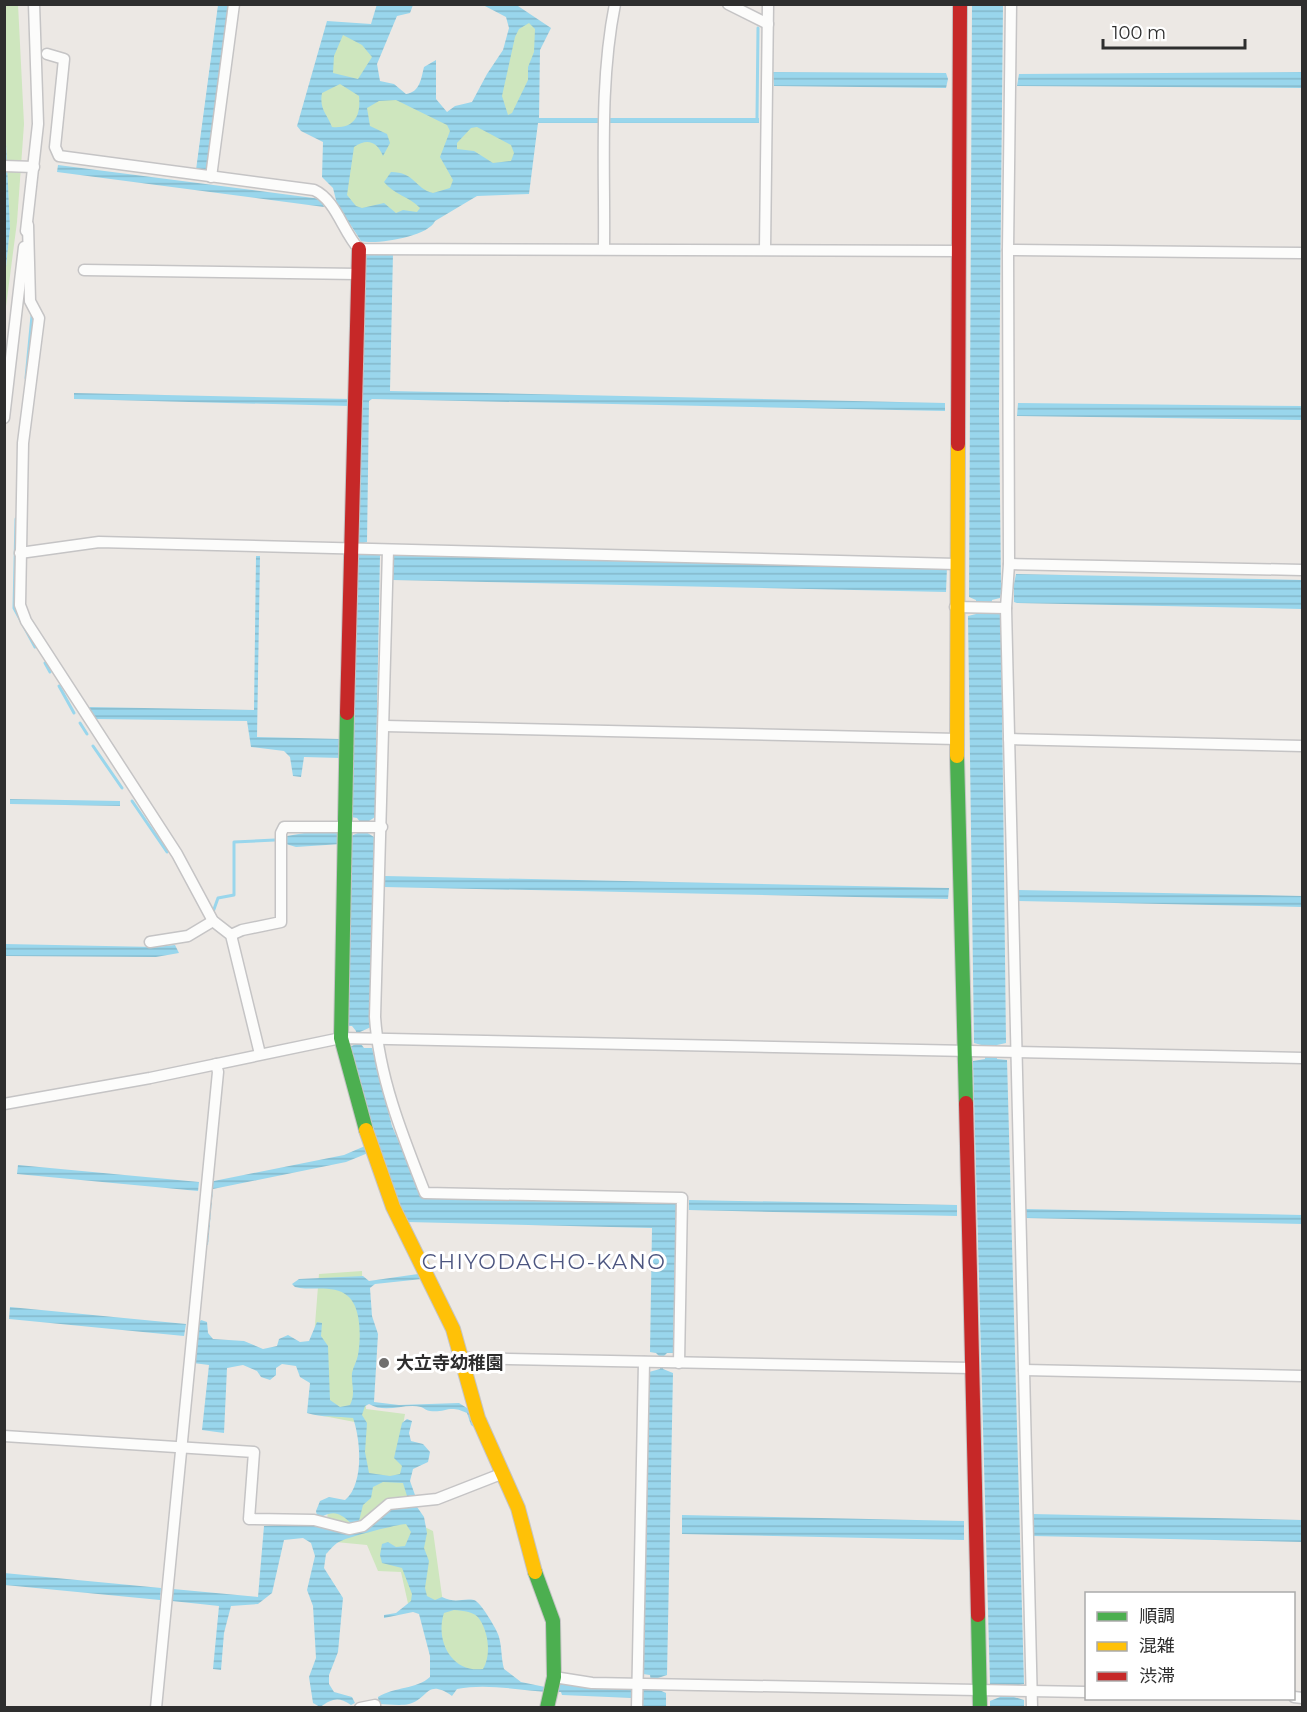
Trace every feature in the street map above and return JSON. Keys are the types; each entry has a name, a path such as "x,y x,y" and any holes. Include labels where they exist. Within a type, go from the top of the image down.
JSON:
{"street":[{"path":"4,418 38,124 34,4"},
{"path":"211,177 234,4"},
{"path":"604,248 607,70 615,4"},
{"path":"728,4 768,24"},
{"path":"765,249 768,4"},
{"path":"960,4 955,607 962,1051 980,1707"},
{"path":"1011,4 1008,250 1009,564 1006,608 1032,1707"},
{"path":"46,54 64,59 55,147 59,156 314,190 321,193 359,249 357,826 352,1037 372,1151 393,1207 453,1329 478,1418 501,1474 512,1489 532,1563 553,1621 550,1691 592,1683 638,1682 1085,1692"},
{"path":"4,166 34,167"},
{"path":"28,225 30,301 39,318 23,443 20,605 26,621 177,854 213,921 231,935 260,1054"},
{"path":"359,249 604,248 959,251"},
{"path":"1008,250 1302,253"},
{"path":"84,270 358,274"},
{"path":"20,553 99,542 956,564"},
{"path":"388,550 386,726 377,1037 399,1127 425,1193 682,1198 679,1363"},
{"path":"1009,564 1302,570"},
{"path":"955,607 1006,608"},
{"path":"386,726 957,739"},
{"path":"1009,739 1302,746"},
{"path":"231,935 242,930 281,922 281,833 284,827 382,827"},
{"path":"150,942 188,936 213,921"},
{"path":"4,1104 352,1037 1302,1059"},
{"path":"156,1707 218,1072 216,1064"},
{"path":"462,1358 971,1368"},
{"path":"637,1707 644,1362"},
{"path":"1024,1370 1302,1376"},
{"path":"4,1436 254,1452 249,1519 318,1521 349,1529 363,1526 389,1504 437,1499 501,1474"},
{"path":"360,1707 375,1705 375,1707"}],"green space":[{"path":"18,4 24,124 17,222 5,314 5,277 10,228 4,101 4,5"},
{"path":"516,13 542,27 522,183 478,179 414,225 367,228 341,198 335,137 304,122 333,31 383,31 368,82 454,121 487,113"},
{"path":"362,1271 366,1409 405,1414 397,1457 409,1465 410,1520 433,1531 443,1603 482,1612 502,1683 436,1684 423,1609 409,1608 401,1572 378,1571 367,1545 325,1541 329,1500 359,1505 365,1424 308,1413 319,1274"}],"water":[{"path":"377,4 413,5 410,13 397,16 377,64 380,81 394,84 406,94 411,93 419,84 424,67 436,60 436,99 447,112 455,106 472,102 503,50 509,28 506,17 483,5 515,4 551,28 540,50 539,118 759,118 759,123 538,123 529,194 477,196 435,221 430,227 412,235 389,241 361,241 337,204 333,188 322,177 323,142 301,131 297,126 327,21 371,24","holes":["529,23 535,29 534,52 528,67 528,80 512,113 508,115 502,96 515,37 519,29","343,35 362,45 372,57 358,79 333,73 334,56","340,84 359,96 359,109 355,119 346,126 332,127 323,107 322,93","396,100 447,125 450,131 440,157 453,180 450,188 433,193 405,175 391,172 384,182 392,190 416,204 420,208 417,212 403,210 396,213 384,203 362,208 356,206 347,195 354,147 363,142 371,142 378,147 383,156 390,143 387,134 370,126 367,108 379,101","477,127 511,145 514,153 511,161 493,163 474,151 457,149 457,143 471,128"]},
{"path":"218,5 228,5 206,171 196,170"},
{"path":"972,5 1003,5 999,409 1001,583 1014,584 1016,574 1302,580 1302,609 1017,603 1014,602 1014,589 1002,588 1000,598 992,600 991,614 1001,614 1006,1043 997,1045 997,1059 1007,1060 1024,1684 1014,1686 1014,1697 1024,1700 1024,1707 990,1707 990,1701 1000,1697 1000,1687 990,1684 973,1061 985,1059 985,1046 974,1043 968,616 976,614 976,600 969,597"},
{"path":"773,72 946,73 948,79 946,88 774,86"},
{"path":"1302,72 1302,88 1017,86 1019,74"},
{"path":"4,101 10,228 5,277 4,277"},
{"path":"58,165 321,199 324,207 57,172"},
{"path":"365,253 393,253 390,391 945,403 945,411 372,399 369,401 367,542 363,543 363,554 380,555 375,817 366,823 366,832 374,837 371,1027 360,1032 361,1044 364,1048 372,1048 392,1126 423,1198 676,1204 673,1353 667,1353 663,1357 663,1369 673,1373 667,1675 658,1678 657,1689 666,1693 666,1707 643,1707 643,1689 652,1689 650,1675 643,1674 649,1372 660,1369 660,1357 650,1352 652,1228 407,1222 376,1146 347,1048 356,1044 356,1031 352,1026 345,1026 351,836 360,832 360,822 357,818 351,817 357,557 360,553 357,541"},
{"path":"74,393 350,399 349,406 74,399"},
{"path":"1018,403 1302,406 1302,420 1017,416"},
{"path":"393,555 947,567 946,592 393,580"},
{"path":"256,556 260,556 257,737 340,739 340,758 304,757 301,777 293,776 290,757 284,751 251,747 247,721 94,719 89,707 254,710"},
{"path":"10,799 120,801 120,806 10,804"},
{"path":"316,831 340,831 341,844 296,847 286,844 287,836"},
{"path":"385,876 949,888 948,899 385,887"},
{"path":"1018,890 1302,896 1302,907 1018,901"},
{"path":"5,944 156,947 175,945 179,953 156,957 5,956"},
{"path":"365,1146 368,1153 346,1162 213,1189 208,1245 204,1244 209,1182 344,1155"},
{"path":"18,1165 199,1182 198,1191 17,1174"},
{"path":"689,1200 957,1205 957,1216 689,1210"},
{"path":"1026,1209 1302,1215 1302,1224 1025,1218"},
{"path":"418,1274 422,1279 375,1284 370,1288 372,1316 378,1334 374,1402 399,1405 459,1403 470,1410 478,1430 471,1425 467,1413 461,1410 429,1411 415,1406 382,1408 369,1404 365,1406 362,1415 367,1423 365,1452 369,1473 390,1476 400,1474 402,1466 394,1458 402,1423 407,1419 412,1421 409,1433 411,1441 423,1444 430,1452 428,1462 413,1469 410,1481 415,1495 407,1496 403,1483 383,1482 373,1487 371,1498 363,1505 359,1521 351,1523 341,1515 331,1513 323,1516 320,1525 357,1533 367,1529 388,1509 415,1504 424,1517 427,1533 424,1548 429,1561 425,1588 427,1596 435,1600 442,1597 477,1602 498,1634 504,1669 521,1682 545,1687 558,1683 632,1689 632,1698 470,1687 457,1689 452,1696 444,1691 432,1689 409,1704 379,1704 378,1697 419,1684 430,1677 430,1656 419,1614 413,1612 384,1618 384,1615 396,1613 411,1601 412,1594 402,1568 382,1563 380,1555 382,1544 388,1542 396,1547 405,1546 411,1532 406,1524 346,1539 337,1543 326,1554 324,1568 343,1598 338,1652 329,1675 329,1684 334,1692 352,1697 355,1703 351,1705 342,1700 335,1700 320,1707 313,1703 309,1677 316,1658 313,1606 307,1590 315,1556 311,1543 303,1538 284,1540 272,1593 258,1604 231,1606 224,1633 221,1670 213,1669 219,1606 172,1601 173,1589 258,1597 264,1526 298,1524 317,1516 316,1511 320,1501 329,1497 345,1500 355,1484 359,1450 353,1418 307,1413 310,1383 300,1377 296,1366 282,1364 276,1368 276,1375 270,1380 243,1365 227,1368 224,1433 202,1430 209,1365 193,1363 196,1326 201,1320 207,1322 208,1333 213,1339 244,1341 263,1349 277,1346 279,1339 288,1335 300,1342 309,1341 317,1322 322,1323 321,1336 328,1346 330,1400 340,1407 350,1405 353,1393 352,1373 360,1340 355,1305 351,1299 339,1291 301,1288 292,1284 299,1279 363,1276 369,1281","holes":["454,1610 475,1615 483,1626 488,1651 483,1669 462,1666 448,1653 444,1644 442,1623 444,1613"]},
{"path":"10,1307 186,1324 184,1336 9,1319"},
{"path":"1032,1514 1302,1520 1302,1542 1032,1536"},
{"path":"682,1515 964,1521 964,1540 682,1534"},
{"path":"4,1573 161,1588 160,1600 5,1585"}],"waterway":[{"path":"757,118 758,28"},
{"path":"26,378 32,316"},
{"path":"16,519 14,608 35,647"},
{"path":"45,663 50,672"},
{"path":"59,686 74,713"},
{"path":"80,723 87,734"},
{"path":"93,746 122,788"},
{"path":"132,801 167,852"},
{"path":"213,912 218,898 234,895 234,842 275,840"}],"traffic: fast":[{"path":"347,713 341,1038 366,1130"},
{"path":"957,756 966,1103"},
{"path":"535,1572 553,1621 554,1677 547,1708"},
{"path":"978,1615 980,1708"}],"traffic: slow":[{"path":"957,756 958,444"},
{"path":"366,1130 393,1207 453,1329 478,1418 518,1508 535,1572"}],"traffic: jam":[{"path":"958,444 960,4"},
{"path":"347,713 359,249"},
{"path":"966,1103 978,1615"}],"place":[{"name":"大立寺幼稚園","path":"384,1363"}],"district":[{"name":"CHIYODACHO-KANO","path":"544,1262"}]}
